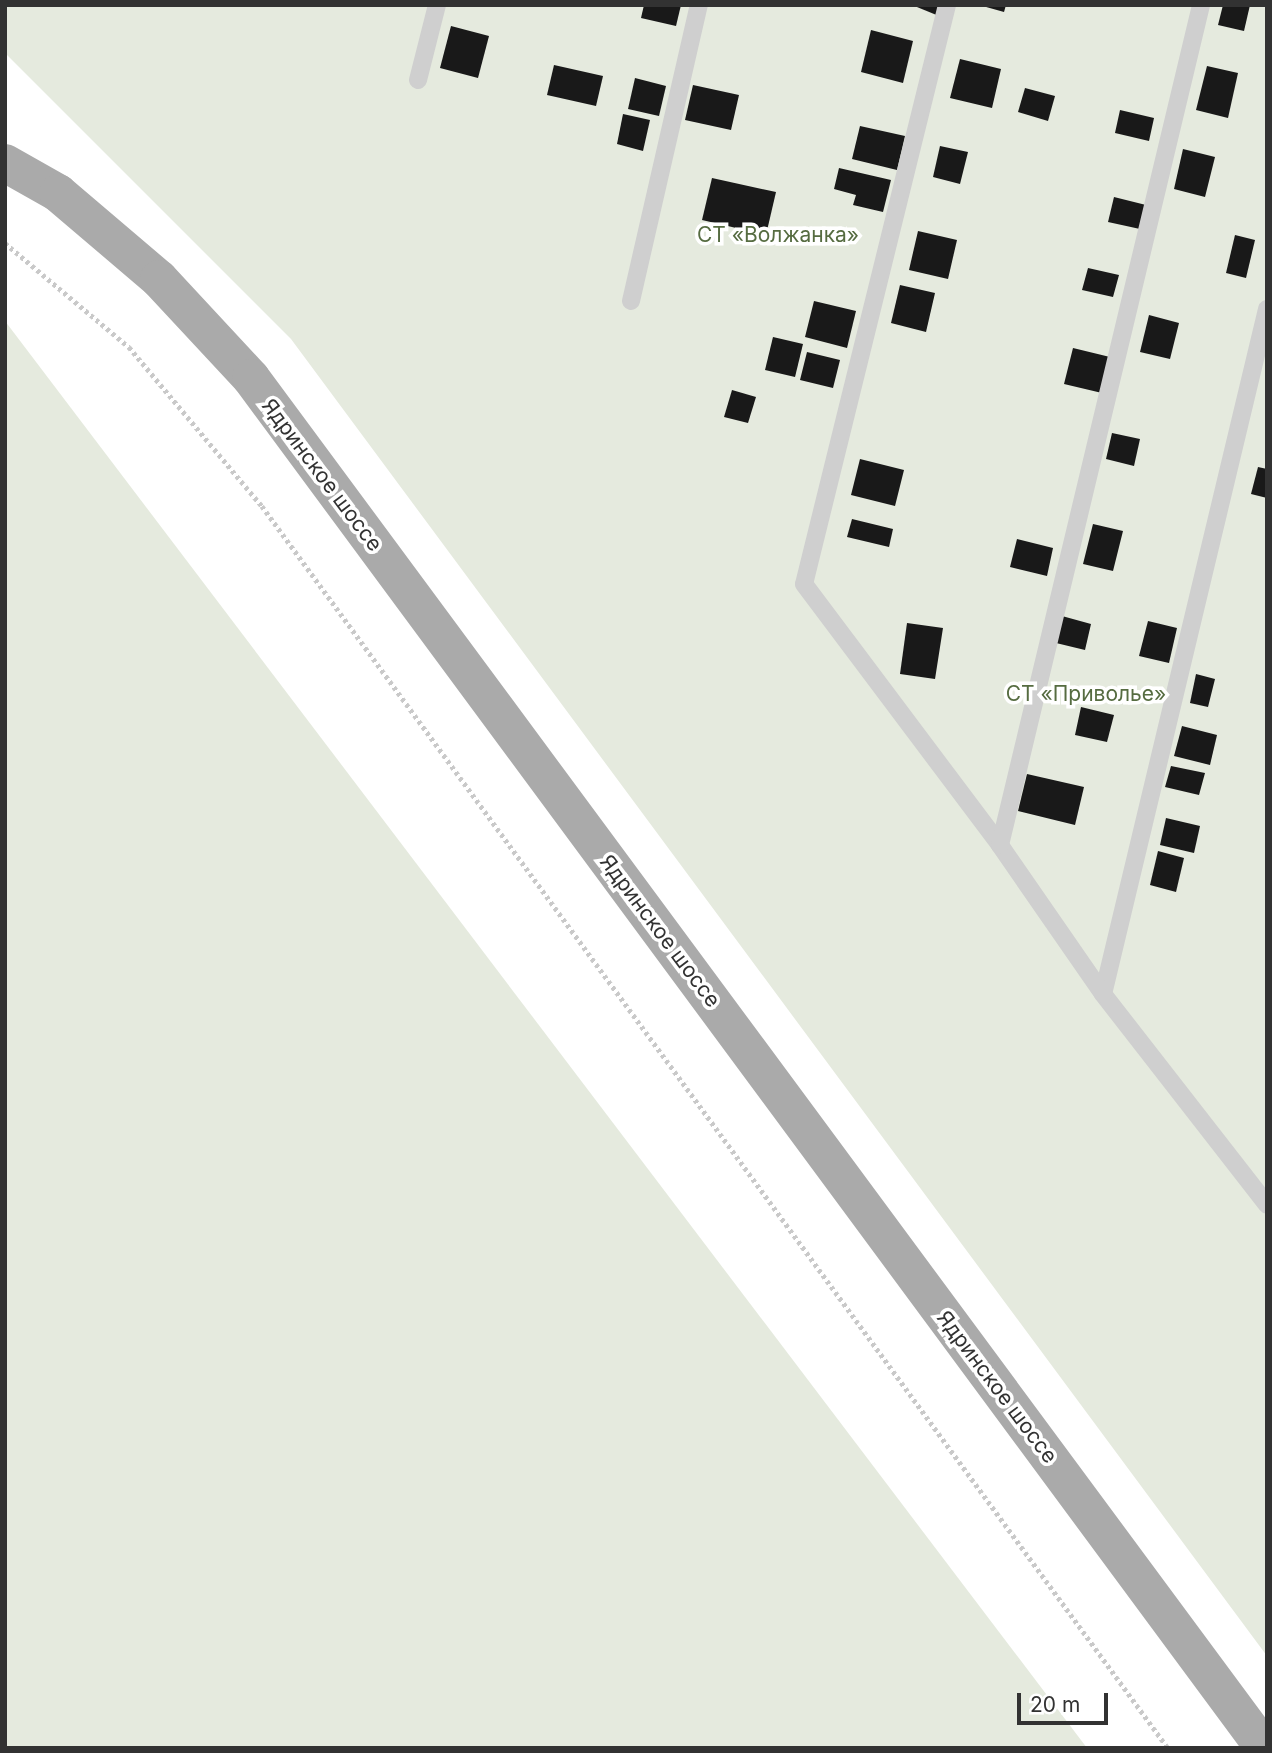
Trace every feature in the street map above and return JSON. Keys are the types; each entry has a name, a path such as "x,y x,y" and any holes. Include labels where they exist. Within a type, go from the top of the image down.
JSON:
{"main road":[{"name":"Ядринское шоссе","path":"5,163 58,193 159,279 251,378 1265,1748"}],"lane":[{"path":"418,80 437,5"},
{"path":"631,301 699,5"},
{"path":"947,5 804,584 1000,845 1103,994 1267,1206"},
{"path":"1000,845 1201,5"},
{"path":"1103,994 1267,309"}],"path":[{"path":"5,243 129,347 262,506 1168,1748"}],"green space":[{"path":"5,5 1267,5 1267,1656 291,339 5,53"},
{"path":"5,321 1087,1748 5,1748"}],"building":[{"path":"644,5 681,5 676,26 641,18"},
{"path":"912,5 942,5 939,16"},
{"path":"979,5 1006,5 1004,12"},
{"path":"1223,5 1250,5 1244,31 1218,25"},
{"path":"451,26 489,36 478,78 440,68"},
{"path":"871,30 913,41 903,83 861,72"},
{"path":"960,59 1001,69 992,108 950,98"},
{"path":"554,65 603,76 596,106 547,95"},
{"path":"1207,66 1238,73 1228,118 1196,110"},
{"path":"635,78 666,86 659,116 628,109"},
{"path":"693,85 739,95 731,130 685,120"},
{"path":"1025,88 1055,96 1048,121 1018,112"},
{"path":"1120,110 1154,118 1149,141 1115,133"},
{"path":"623,114 650,120 643,151 617,144"},
{"path":"860,126 905,136 897,170 852,159"},
{"path":"940,146 968,152 960,184 933,177"},
{"path":"1183,149 1215,157 1205,197 1174,189"},
{"path":"839,168 891,180 883,212 853,205 856,195 834,189"},
{"path":"712,178 776,192 766,235 702,220"},
{"path":"1114,197 1146,205 1140,229 1108,222"},
{"path":"918,231 957,240 948,279 909,270"},
{"path":"1235,235 1255,240 1246,278 1226,273"},
{"path":"1088,268 1119,275 1113,297 1082,290"},
{"path":"900,285 935,293 926,332 891,323"},
{"path":"814,301 856,311 847,348 805,337"},
{"path":"1149,315 1179,323 1170,359 1140,352"},
{"path":"773,337 803,344 795,377 765,370"},
{"path":"1073,348 1110,357 1102,393 1064,384"},
{"path":"807,352 840,360 833,388 800,380"},
{"path":"732,390 756,397 748,423 724,417"},
{"path":"1112,433 1140,439 1134,466 1106,459"},
{"path":"860,459 904,470 895,506 851,495"},
{"path":"1258,467 1267,469 1267,498 1251,494"},
{"path":"852,519 893,529 889,547 847,537"},
{"path":"1093,524 1123,531 1113,571 1083,564"},
{"path":"1017,539 1053,548 1047,576 1010,567"},
{"path":"1062,616 1091,624 1085,650 1056,643"},
{"path":"1148,621 1177,628 1169,663 1139,656"},
{"path":"907,623 943,628 935,679 900,674"},
{"path":"1196,674 1215,679 1208,707 1190,703"},
{"path":"1081,707 1114,715 1107,742 1075,735"},
{"path":"1182,726 1217,735 1210,765 1174,756"},
{"path":"1171,766 1205,773 1199,795 1165,787"},
{"path":"1027,774 1084,787 1075,825 1018,811"},
{"path":"1166,818 1200,826 1194,853 1160,845"},
{"path":"1158,851 1184,858 1176,892 1150,885"}],"park label":[{"name":"СТ «Волжанка»","path":"778,235"},
{"name":"СТ «Приволье»","path":"1086,694"}]}
